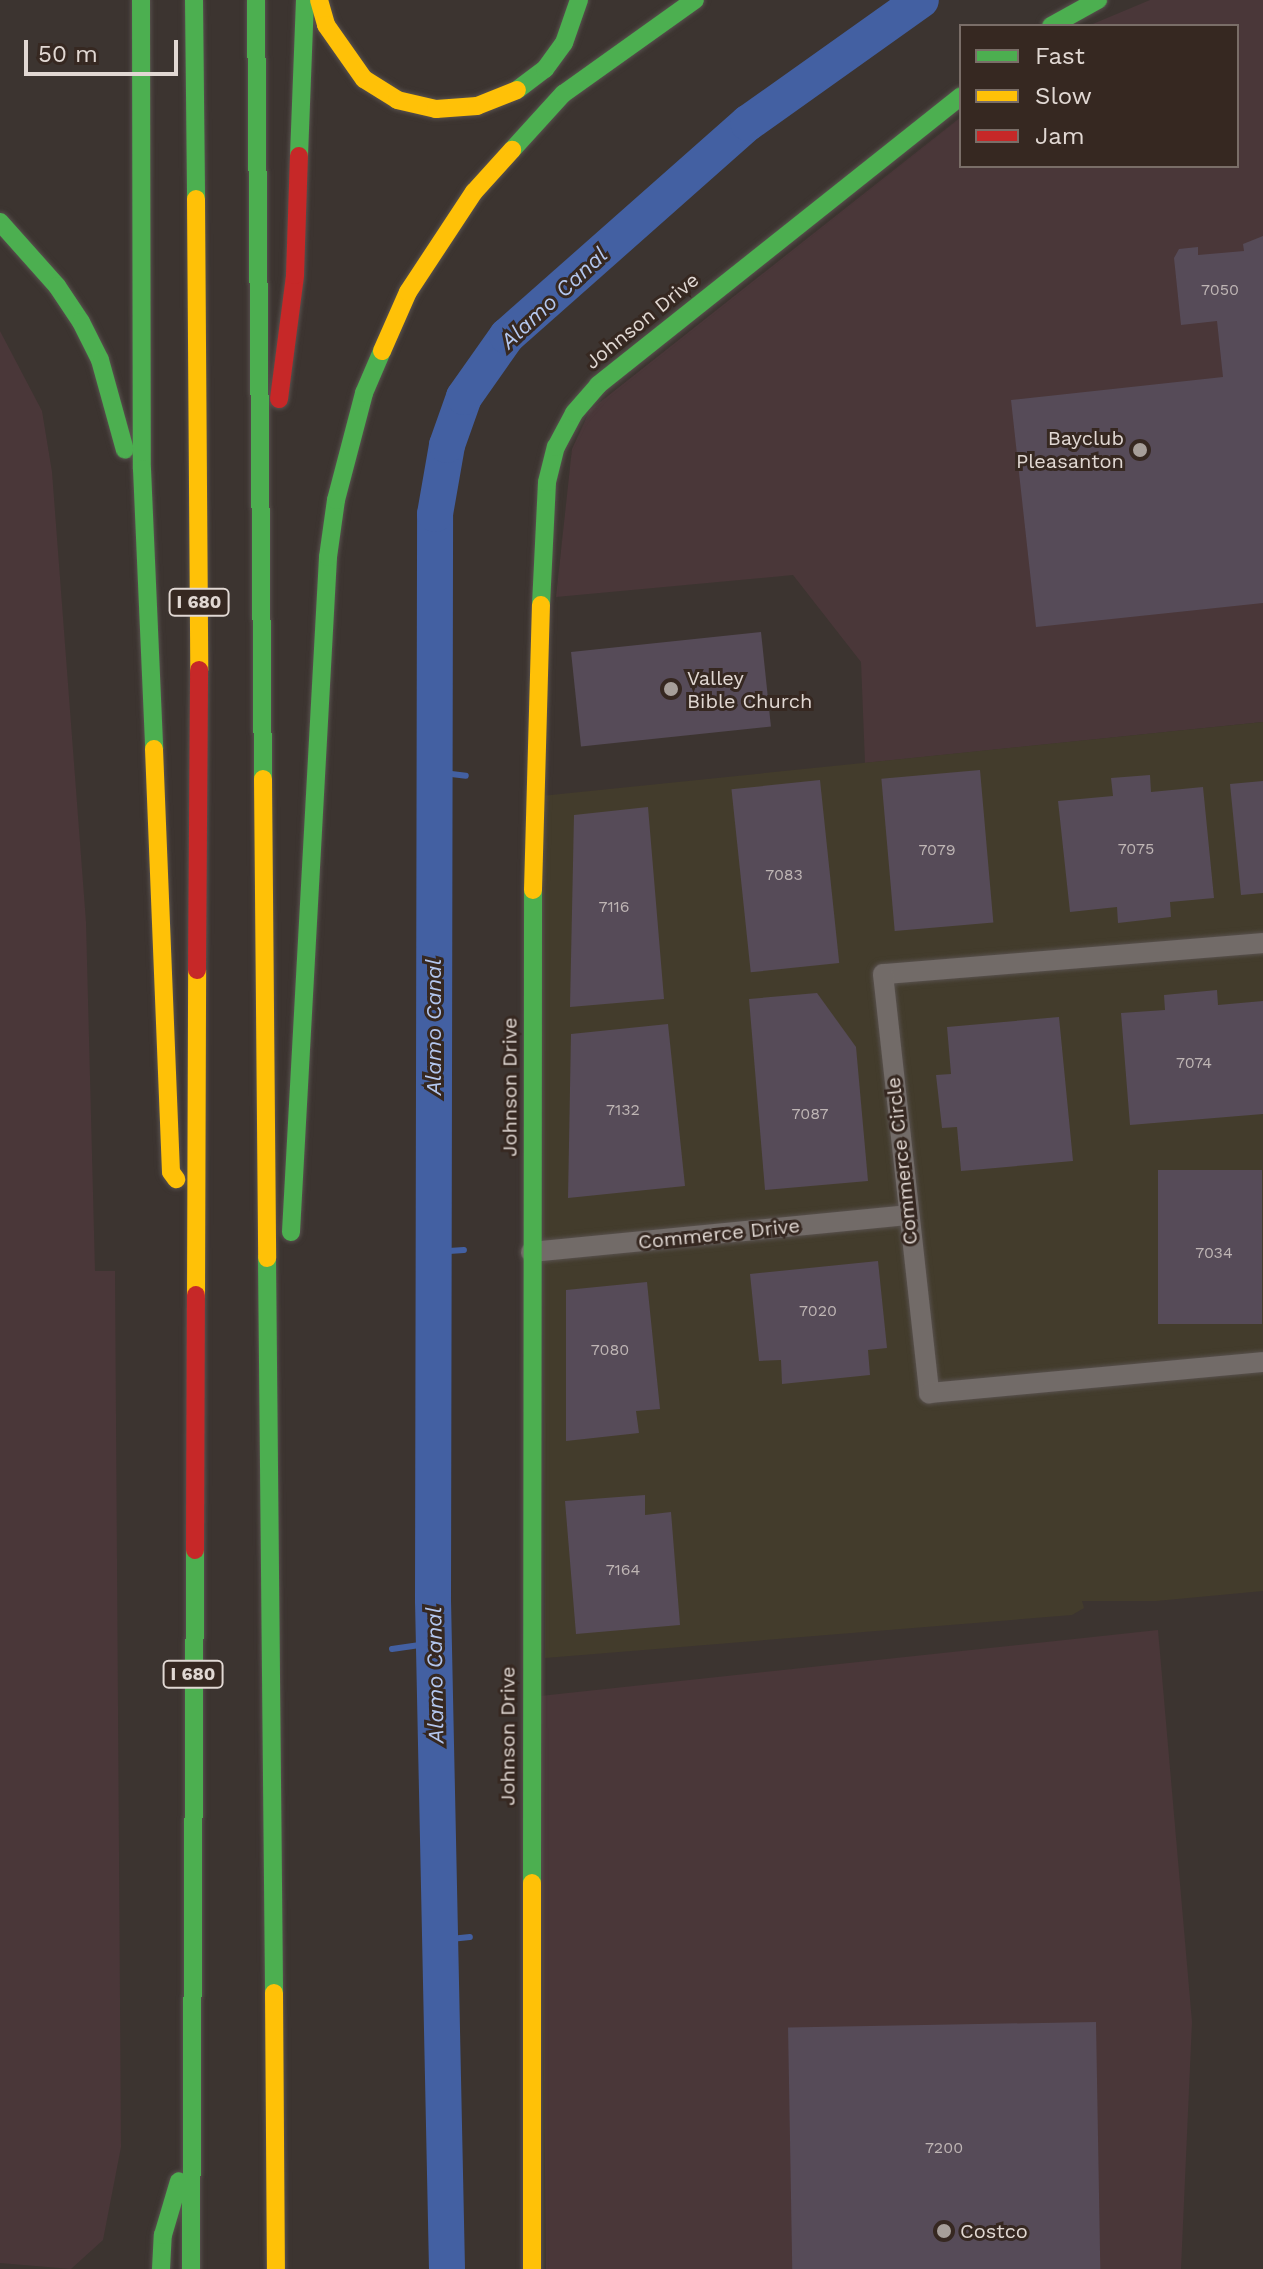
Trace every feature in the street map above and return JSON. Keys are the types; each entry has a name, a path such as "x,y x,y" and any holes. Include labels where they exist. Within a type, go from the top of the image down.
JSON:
{"main road":[{"path":"141,0 139,338 149,667 171,1172 195,1204"},
{"name":"I 680","path":"191,2269 199,661 194,0"},
{"path":"256,0 276,2269"},
{"path":"261,445 276,424 295,275 305,0"},
{"path":"319,0 326,25 364,79 397,100 436,109 477,106 515,92 545,69 564,43 579,0"},
{"path":"290,1256 328,557 348,445 408,292 474,192 563,94 695,0"},
{"path":"1055,24 1098,0"},
{"name":"Johnson Drive","path":"532,2269 533,766 541,568 556,447 574,413 598,385 959,98"},
{"path":"0,222 65,298 109,385 129,470 149,667"},
{"path":"269,1340 286,1320 288,1288"},
{"path":"161,2269 163,2235 190,2144"}],"street":[{"name":"Commerce Circle","path":"1263,943 883,974 907,1215 929,1393 1263,1362"},
{"name":"Commerce Drive","path":"531,1252 907,1215"}],"shaded area":[{"path":"1150,0 1263,0 1263,722 865,763 861,662 793,575 556,597 572,449 590,410 959,119 959,168 1239,168 1239,24 1093,24"},
{"path":"0,331 42,411 52,472 86,922 95,1271 115,1271 121,2147 103,2240 71,2269 0,2263"},
{"path":"1263,722 1263,1591 1156,1601 1082,1601 1084,1608 1072,1615 545,1658 541,796"},
{"path":"1158,1630 1192,2022 1181,2269 546,2269 540,1696"}],"building":[{"name":"Bayclub Pleasanton","path":"1263,236 1263,603 1036,627 1011,400 1223,377 1217,321 1181,325 1174,258 1179,249 1198,247 1198,255 1244,251 1243,244"},
{"name":"Valley Bible Church","path":"761,632 771,726 581,746 571,652"},
{"path":"980,770 993,922 895,931 881,779"},
{"path":"1150,775 1151,792 1203,787 1214,898 1170,902 1171,917 1118,923 1117,907 1070,912 1058,801 1113,796 1111,778"},
{"path":"820,780 839,963 751,972 731,789"},
{"path":"1263,781 1263,893 1241,895 1230,784"},
{"path":"648,807 664,999 570,1007 574,815"},
{"path":"1217,990 1218,1005 1263,1001 1263,1114 1130,1125 1121,1013 1165,1010 1164,995"},
{"path":"817,993 856,1047 868,1181 765,1190 749,999"},
{"path":"1059,1017 1073,1161 961,1171 957,1127 942,1128 936,1075 951,1074 947,1027"},
{"path":"668,1024 685,1186 568,1198 571,1034"},
{"path":"1158,1170 1262,1170 1262,1324 1158,1324"},
{"path":"878,1261 887,1348 868,1350 870,1375 782,1384 781,1360 759,1361 750,1274"},
{"path":"647,1282 660,1409 636,1411 639,1433 566,1441 566,1290"},
{"path":"645,1495 645,1515 671,1512 680,1625 576,1634 565,1501"},
{"path":"1096,2022 1100,2269 792,2269 788,2027"}],"waterway":[{"name":"Alamo Canal","path":"447,2269 433,1600 435,514 447,445 464,397 507,336 748,123 921,0"},
{"path":"435,772 466,776"},
{"path":"434,1252 464,1250"},
{"path":"392,1649 434,1643"},
{"path":"441,1940 470,1937"}],"traffic: fast":[{"path":"141,0 142,469 154,749"},
{"path":"194,0 196,199"},
{"path":"256,0 263,779"},
{"path":"299,156 305,0"},
{"path":"517,90 545,69 564,43 579,0"},
{"path":"512,150 563,94 695,0"},
{"path":"1055,24 1098,0"},
{"path":"541,605 547,482 556,447 574,413 598,385 959,98"},
{"path":"0,222 57,286 81,322 100,360 125,450"},
{"path":"291,1232 328,557 336,500 364,393 382,351"},
{"path":"532,1883 533,890"},
{"path":"267,1258 274,1993"},
{"path":"191,2269 195,1550"},
{"path":"161,2269 163,2235 179,2181"}],"traffic: slow":[{"path":"319,0 326,25 364,79 397,100 436,109 477,106 517,90"},
{"path":"382,351 408,292 474,192 512,150"},
{"path":"196,199 199,670"},
{"path":"533,890 541,605"},
{"path":"154,749 171,1172 176,1179"},
{"path":"263,779 267,1258"},
{"path":"196,1295 197,970"},
{"path":"532,1883 532,2269"},
{"path":"274,1993 276,2269"}],"traffic: jam":[{"path":"279,399 295,275 299,156"},
{"path":"197,970 199,670"},
{"path":"195,1550 196,1295"}],"place":[{"name":"Bayclub Pleasanton","path":"1140,450"},
{"name":"Valley Bible Church","path":"671,689"},
{"name":"Costco","path":"944,2231"}]}
